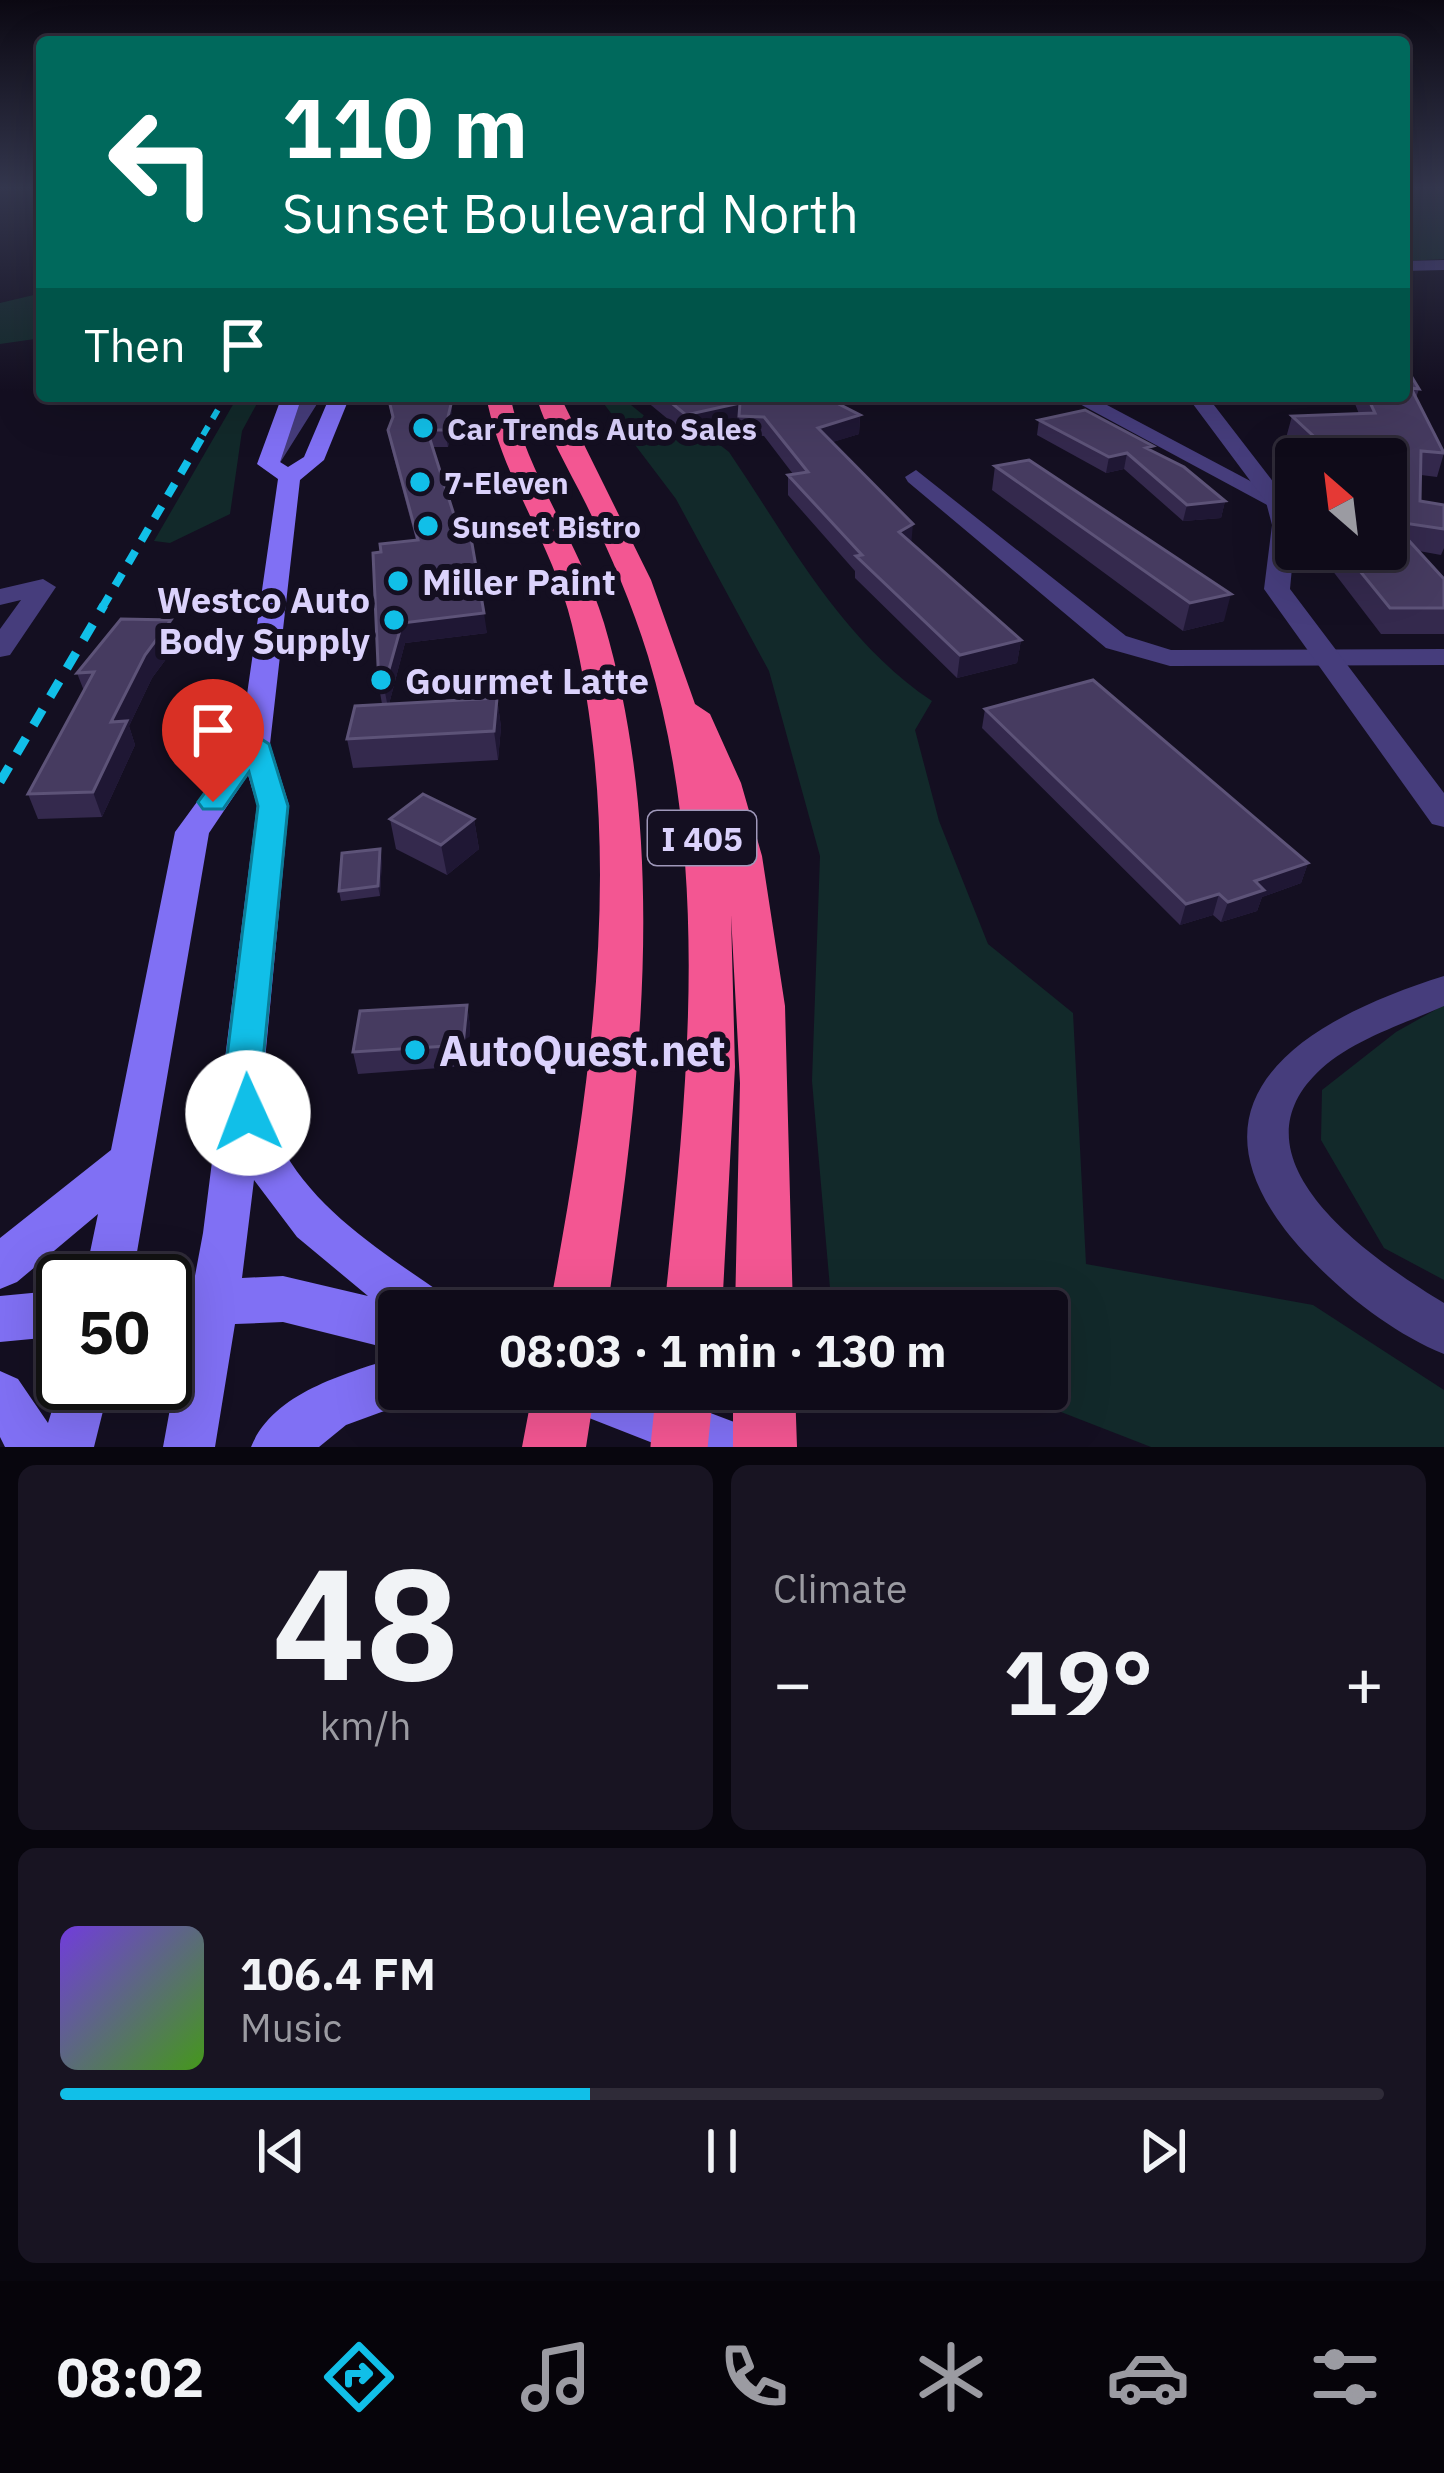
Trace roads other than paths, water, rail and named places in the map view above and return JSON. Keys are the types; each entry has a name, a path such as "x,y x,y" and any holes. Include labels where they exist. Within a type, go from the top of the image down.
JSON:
{"highway":[{"name":"I 405","path":"500,402 587,622 613,764 620,961 604,1147 582,1290"},
{"name":"I 405","path":"551,402 626,556 668,666 698,809 708,901 709,1090 694,1290"},
{"path":"668,666 717,764 754,906 763,1070 764,1290"},
{"path":"554,1447 560,1410"},
{"path":"679,1447 683,1410"},
{"path":"764,1410 765,1447"}],"main road":[{"path":"189,1447 216,1301 273,806 255,744 279,470 291,402"},
{"path":"279,470 313,460 337,402"},
{"path":"114,1254 192,832 255,744"},
{"path":"242,1081 258,1145 298,1208 338,1246 398,1290"},
{"path":"0,1267 134,1157"},
{"path":"192,1303 283,1299 378,1323"},
{"path":"0,1319 36,1316"},
{"path":"277,1447 330,1405 378,1389"},
{"path":"0,1397 17,1416 32,1447"},
{"path":"68,1447 78,1410"},
{"path":"634,1410 731,1447"}],"street":[{"path":"1410,266 1444,266"},
{"path":"279,470 312,402"},
{"path":"313,460 315,402"},
{"path":"1087,402 1275,500"},
{"path":"1202,402 1275,498"},
{"path":"916,477 1116,642 1135,651 1170,658 1444,657"},
{"path":"1279,570 1277,589 1444,816"},
{"path":"0,597 43,587 0,649"},
{"path":"1444,990 1309,1056 1287,1078 1273,1105 1268,1156 1309,1230 1348,1267 1444,1330"}],"railway":[{"path":"203,435 222,402"},
{"path":"102,608 205,432"},
{"path":"0,782 104,605"}],"place":[{"name":"Car Trends Auto Sales","path":"423,428"},
{"name":"7-Eleven","path":"420,482"},
{"name":"Sunset Bistro","path":"428,526"},
{"name":"Miller Paint","path":"398,581"},
{"name":"Westco Auto Body Supply","path":"394,620"},
{"name":"Gourmet Latte","path":"381,680"},
{"name":"AutoQuest.net","path":"415,1050"}]}
